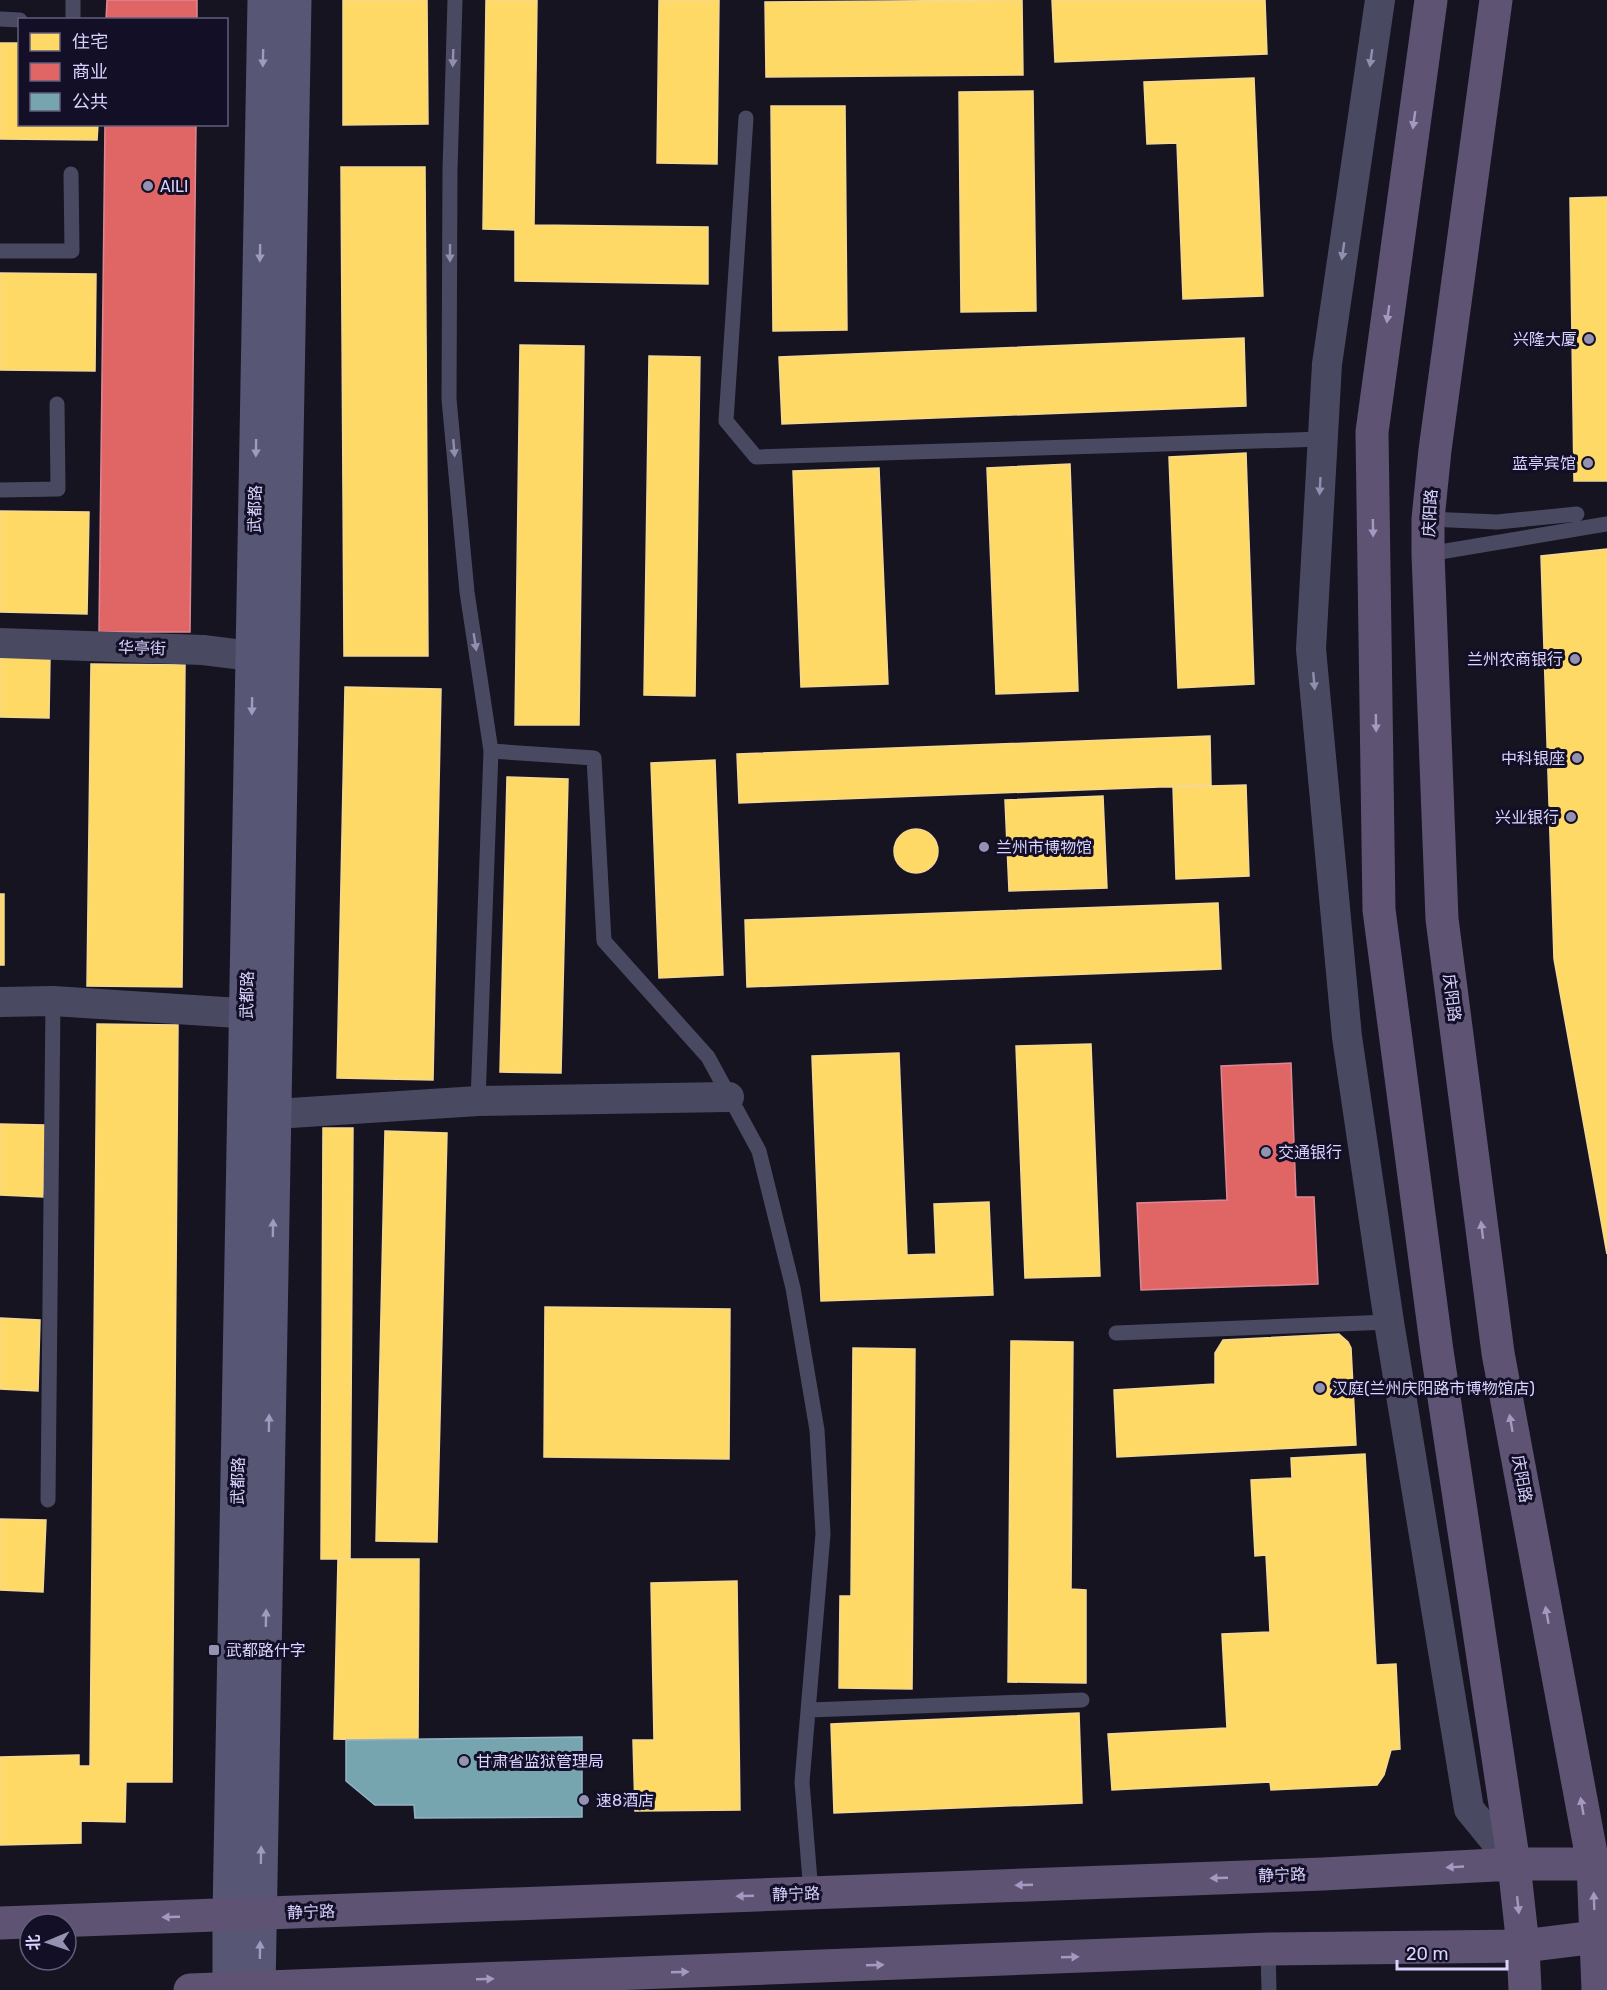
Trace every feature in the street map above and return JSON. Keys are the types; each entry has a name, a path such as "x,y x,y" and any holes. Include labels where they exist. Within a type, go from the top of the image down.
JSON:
{"main road":[{"name":"武都路","path":"244,1989 268,658 264,0"},
{"name":"武都路","path":"268,658 295,0"},
{"path":"1431,0 1372,432 1379,910 1435,1340 1514,1864 1523,1946 1525,1990"},
{"name":"庆阳路","path":"1496,0 1435,450 1428,519 1442,919 1498,1353 1593,1864 1601,1950 1598,1990"},
{"name":"武都路","path":"245,1914 275,1114 262,1015"},
{"name":"静宁路","path":"0,1923 1323,1874 1514,1864 1593,1864"},
{"path":"190,1990 1268,1949 1523,1946 1601,1950"}],"street":[{"path":"1380,0 1327,364 1311,649 1347,1037 1389,1322 1469,1809 1514,1864"},
{"name":"华亭街","path":"0,643 203,650 268,658"},
{"path":"0,1002 53,1001 262,1015"},
{"path":"275,1114 478,1101 729,1096"},
{"path":"1518,1990 1523,1946"}],"lane":[{"path":"73,0 73,18"},
{"path":"455,0 450,170 449,399 467,592 491,751 478,1101"},
{"path":"0,20 18,20"},
{"path":"746,118 726,421 756,457 1323,439"},
{"path":"0,251 72,251 71,174"},
{"path":"0,490 58,489 57,404"},
{"path":"1428,519 1497,522 1577,514"},
{"path":"1428,554 1607,524"},
{"path":"491,751 594,758 604,941 708,1057 759,1150 793,1288 817,1430 823,1534 802,1782 812,1893"},
{"path":"48,1500 53,1001"},
{"path":"1116,1333 1389,1322"},
{"path":"809,1710 1082,1701"},
{"path":"1268,1949 1269,1990"}],"building: 住宅":[{"path":"343,0 427,0 428,124 343,125"},
{"path":"486,0 537,0 534,225 708,227 708,284 515,281 515,230 483,229"},
{"path":"659,0 719,0 717,164 657,163"},
{"path":"1022,0 1023,75 766,77 765,2"},
{"path":"1052,0 1265,0 1267,54 1055,62"},
{"path":"0,43 18,43 18,126 98,126 97,140 0,139"},
{"path":"1254,78 1263,296 1183,299 1177,143 1147,144 1144,82"},
{"path":"1033,91 1036,311 961,312 959,92"},
{"path":"771,106 845,106 847,330 773,331"},
{"path":"341,167 425,167 428,656 344,656"},
{"name":"兴隆大厦","path":"1607,197 1607,481 1574,481 1570,198"},
{"path":"0,273 96,274 95,371 0,370"},
{"path":"1244,338 1246,406 782,424 779,357"},
{"path":"520,345 584,346 579,725 515,725"},
{"path":"649,356 700,357 695,696 644,695"},
{"path":"1246,453 1254,684 1178,688 1169,457"},
{"path":"1070,464 1078,691 996,694 987,468"},
{"path":"879,468 888,684 801,687 793,471"},
{"path":"0,511 89,512 87,614 0,612"},
{"name":"中科银座","path":"1607,549 1607,1254 1554,959 1541,556"},
{"path":"0,657 50,658 49,718 0,717"},
{"path":"91,664 185,665 182,987 87,986"},
{"path":"345,687 441,689 433,1080 337,1078"},
{"path":"1210,736 1211,785 739,803 737,754"},
{"path":"715,760 723,975 659,978 651,763"},
{"path":"507,777 568,779 561,1073 500,1072"},
{"path":"1246,785 1249,876 1176,879 1173,787"},
{"path":"1103,796 1107,888 1009,891 1005,800"},
{"path":"916,829 931,836 938,851 931,866 916,873 901,866 894,851 901,836"},
{"path":"0,894 4,894 4,965 0,965"},
{"path":"1218,903 1221,969 747,987 745,920"},
{"path":"97,1024 178,1025 172,1782 126,1782 125,1822 81,1821 81,1843 0,1845 0,1757 79,1755 79,1766 90,1766"},
{"path":"1091,1044 1100,1276 1025,1278 1016,1046"},
{"path":"899,1053 907,1255 936,1254 934,1204 989,1202 993,1295 821,1301 812,1056"},
{"path":"0,1124 45,1125 43,1197 0,1195"},
{"path":"323,1128 353,1128 350,1559 321,1559"},
{"path":"385,1131 447,1133 437,1542 376,1541"},
{"path":"545,1307 730,1309 729,1459 544,1457"},
{"path":"0,1318 40,1320 38,1391 0,1389"},
{"path":"1339,1334 1351,1348 1356,1445 1117,1457 1114,1390 1215,1384 1215,1353 1223,1340"},
{"path":"1011,1341 1073,1342 1071,1589 1086,1590 1086,1683 1008,1682"},
{"path":"853,1348 915,1349 912,1689 839,1688 840,1596 851,1596"},
{"path":"1365,1454 1376,1665 1396,1664 1400,1749 1391,1750 1384,1775 1377,1785 1271,1790 1270,1782 1112,1790 1108,1734 1227,1728 1222,1634 1270,1632 1266,1555 1255,1556 1251,1480 1292,1478 1291,1458"},
{"path":"0,1519 46,1520 43,1592 0,1590"},
{"path":"338,1559 419,1559 418,1741 334,1739"},
{"path":"737,1581 740,1810 635,1811 633,1740 654,1740 651,1583"},
{"path":"1079,1713 1082,1803 834,1813 831,1724"}],"building: 商业":[{"path":"107,0 197,0 197,18 106,18"},
{"path":"105,126 196,126 190,632 99,632"},
{"path":"1291,1063 1296,1197 1314,1197 1318,1284 1141,1290 1137,1203 1227,1200 1221,1066"}],"building: 公共":[{"name":"甘肃省监狱管理局","path":"582,1737 582,1817 415,1818 414,1805 375,1805 346,1781 346,1740"}],"place":[{"name":"AILI","path":"148,186"},
{"name":"兴隆大厦","path":"1589,339"},
{"name":"蓝亭宾馆","path":"1588,463"},
{"name":"兰州农商银行","path":"1575,659"},
{"name":"中科银座","path":"1577,758"},
{"name":"兴业银行","path":"1571,817"},
{"name":"兰州市博物馆","path":"984,847"},
{"name":"交通银行","path":"1266,1152"},
{"name":"汉庭(兰州庆阳路市博物馆店)","path":"1320,1388"},
{"name":"武都路什字","path":"214,1650"},
{"name":"甘肃省监狱管理局","path":"464,1761"},
{"name":"速8酒店","path":"584,1800"}]}
